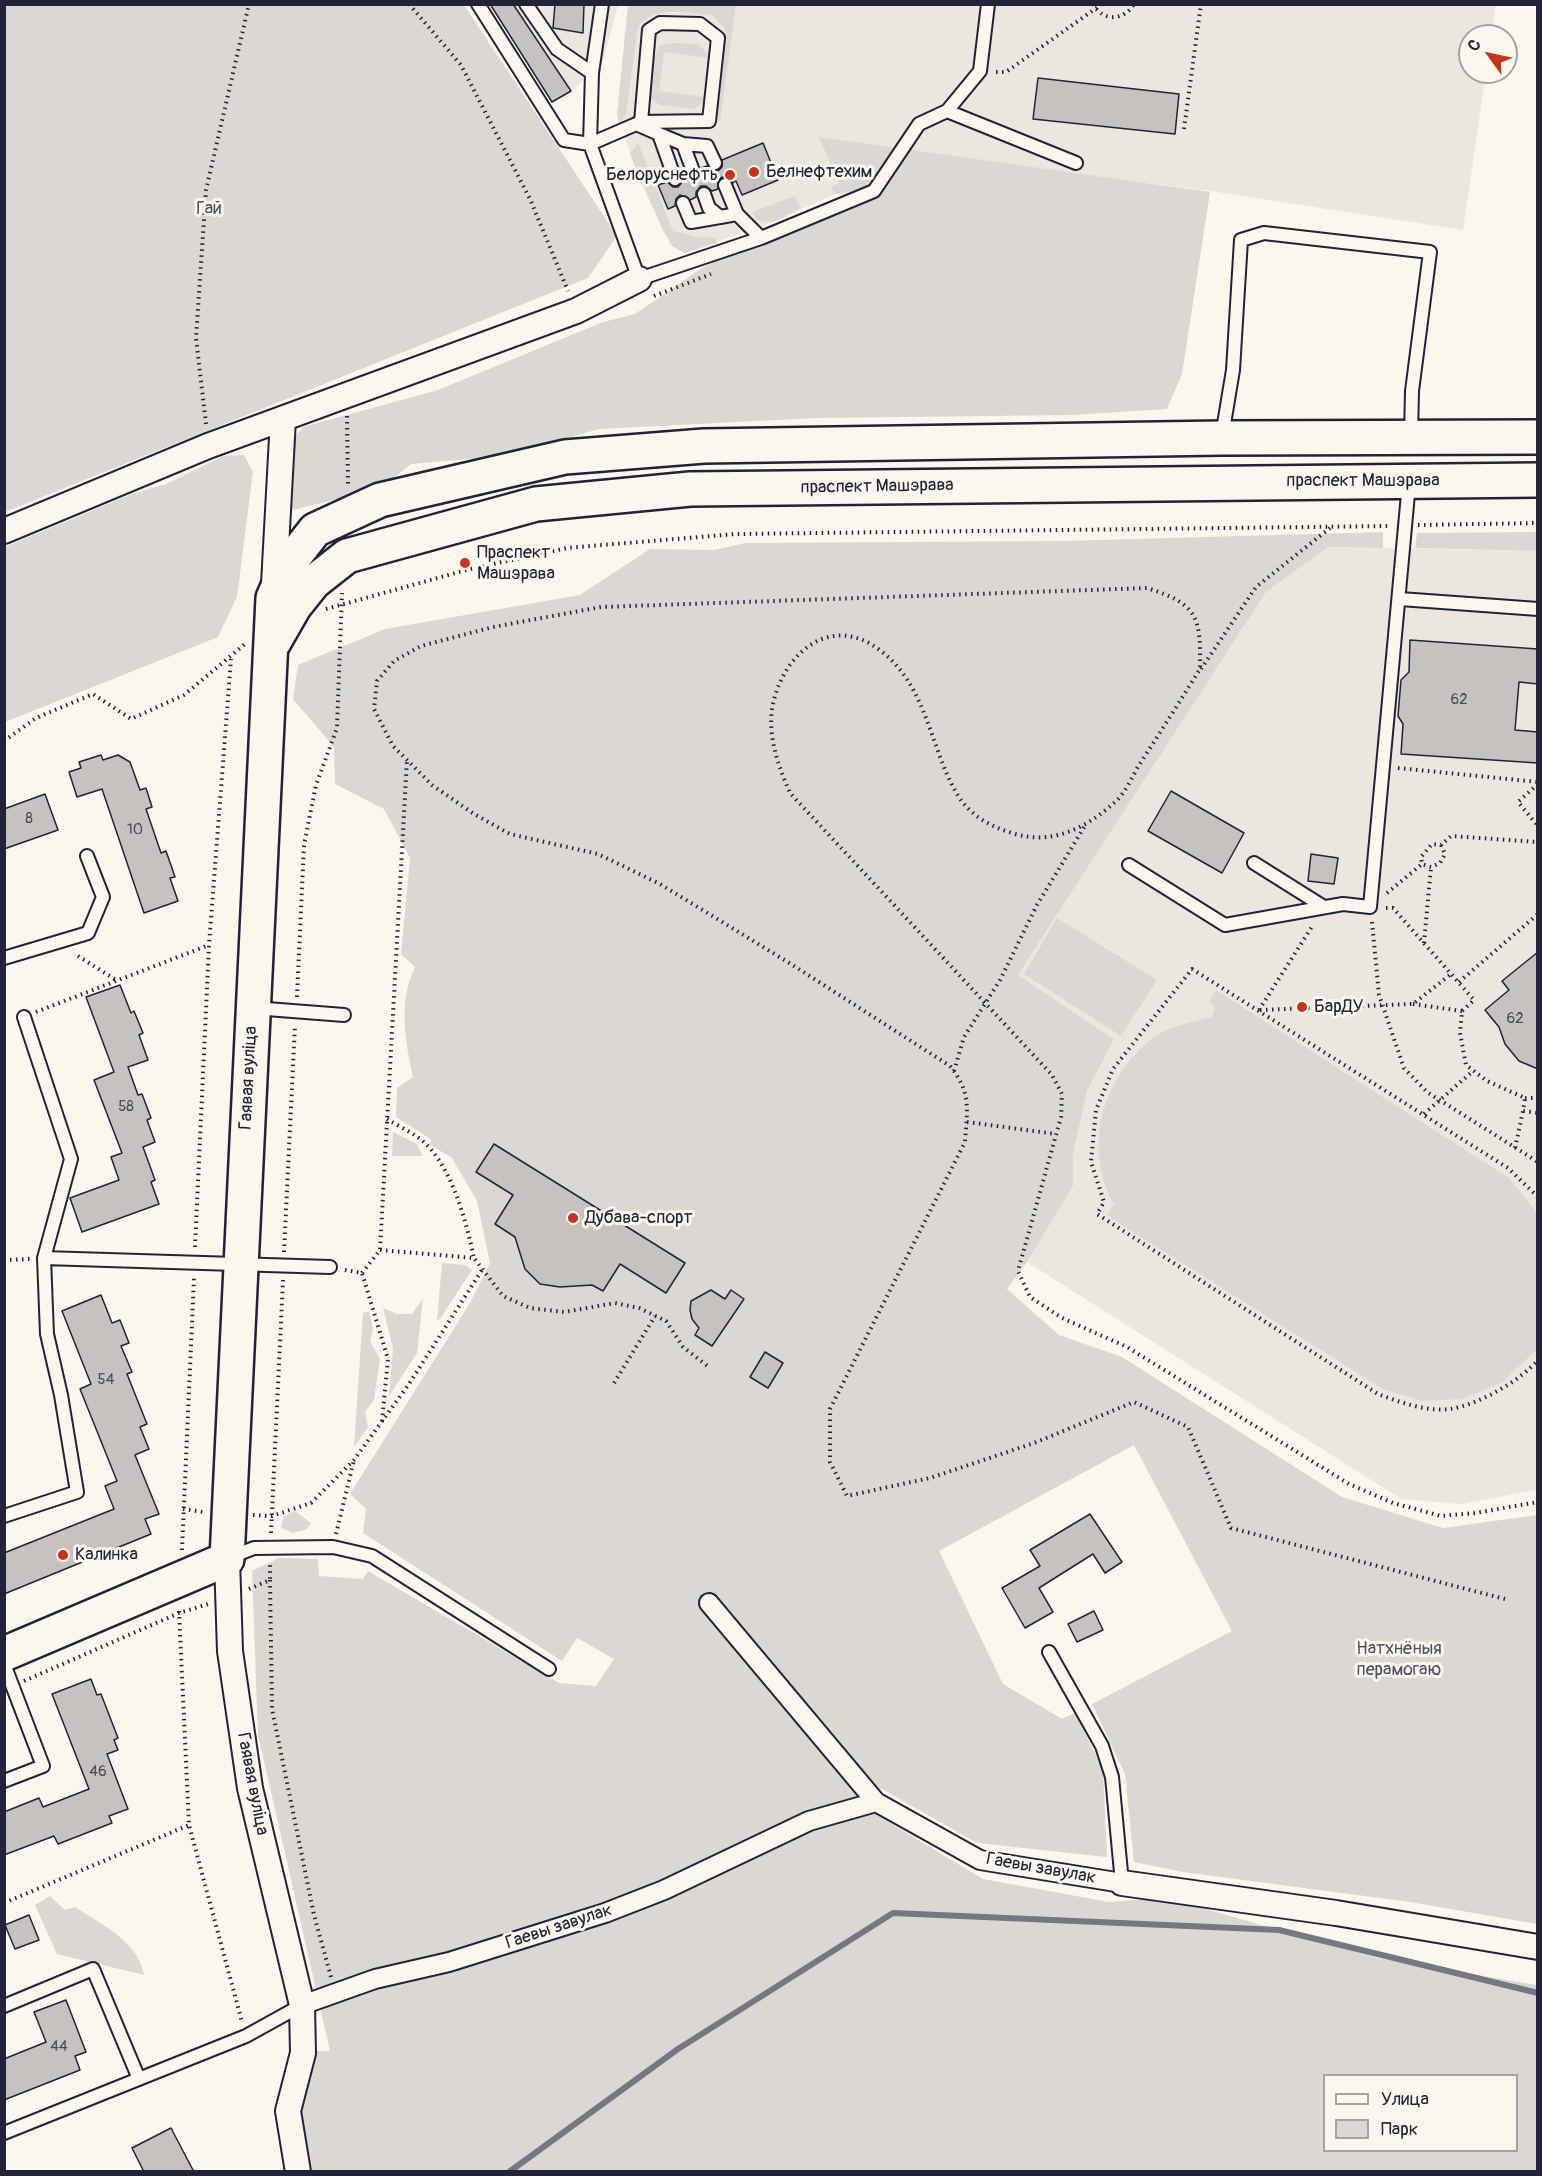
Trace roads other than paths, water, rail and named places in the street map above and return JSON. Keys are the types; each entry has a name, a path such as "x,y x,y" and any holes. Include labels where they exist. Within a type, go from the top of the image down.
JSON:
{"main road":[{"path":"276,621 287,566 315,530 380,500 564,457 704,446 1222,438 1538,437"},
{"name":"праспект Машэрава","path":"276,621 314,582 347,556 536,504 690,489 1538,480"},
{"name":"Гаявая вуліца","path":"227,1559 252,1008 276,621"},
{"path":"4,1654 227,1559"}],"street":[{"path":"4,531 208,446 642,289"},
{"path":"276,621 283,419"},
{"name":"Гаявая вуліца","path":"227,1559 230,1651 250,1788 302,2005 303,2053 288,2111 298,2172"},
{"path":"709,1603 876,1802"},
{"name":"Гаевы завулак","path":"302,2005 375,1979 449,1962 605,1913 664,1890 809,1821 876,1802 980,1860 1122,1883 1336,1912 1538,1947"}],"lane":[{"path":"478,4 564,140 590,144 638,123 709,121 718,38 700,24 660,23 649,30 638,123"},
{"path":"526,4 557,49 592,73"},
{"path":"602,4 592,73 590,144 642,289 874,191 919,124 947,111 980,71 988,4"},
{"path":"947,111 1076,163"},
{"path":"638,123 659,135 683,144 707,146 715,163"},
{"path":"659,135 675,179"},
{"path":"683,144 693,171"},
{"path":"726,185 737,214 762,238"},
{"path":"704,194 709,208 720,217"},
{"path":"683,202 691,222 737,214"},
{"path":"1222,438 1233,370 1241,240 1264,233 1430,252 1412,391 1411,437"},
{"path":"1129,865 1225,925 1343,904 1370,907 1400,599 1409,480"},
{"path":"1400,599 1538,609"},
{"path":"4,958 88,933 102,897 87,856"},
{"path":"1254,863 1324,907"},
{"path":"252,1008 344,1015"},
{"path":"4,1516 77,1492 61,1395 47,1334 44,1258 71,1159 24,1017"},
{"path":"44,1258 330,1267"},
{"path":"227,1559 254,1548 333,1547 372,1556 549,1669"},
{"path":"1049,1652 1106,1756 1112,1777 1122,1883"},
{"path":"4,1664 42,1766 4,1781"},
{"path":"4,2006 93,1969 139,2079"},
{"path":"4,2133 246,2036 302,2005"}],"waterway":[{"path":"509,2172 678,2049 893,1913 1279,1930 1538,1993"}],"place":[{"name":"Белнефтехим","path":"754,172"},
{"name":"Белоруснефть","path":"730,175"},
{"name":"Праспект Машэрава","path":"465,563"},
{"name":"БарДУ","path":"1302,1007"},
{"name":"Дубава-спорт","path":"573,1218"},
{"name":"Калинка","path":"63,1555"}],"park label":[{"name":"Гай","path":"209,209"},
{"name":"Натхнёныя перамогаю","path":"1399,1659"}]}
